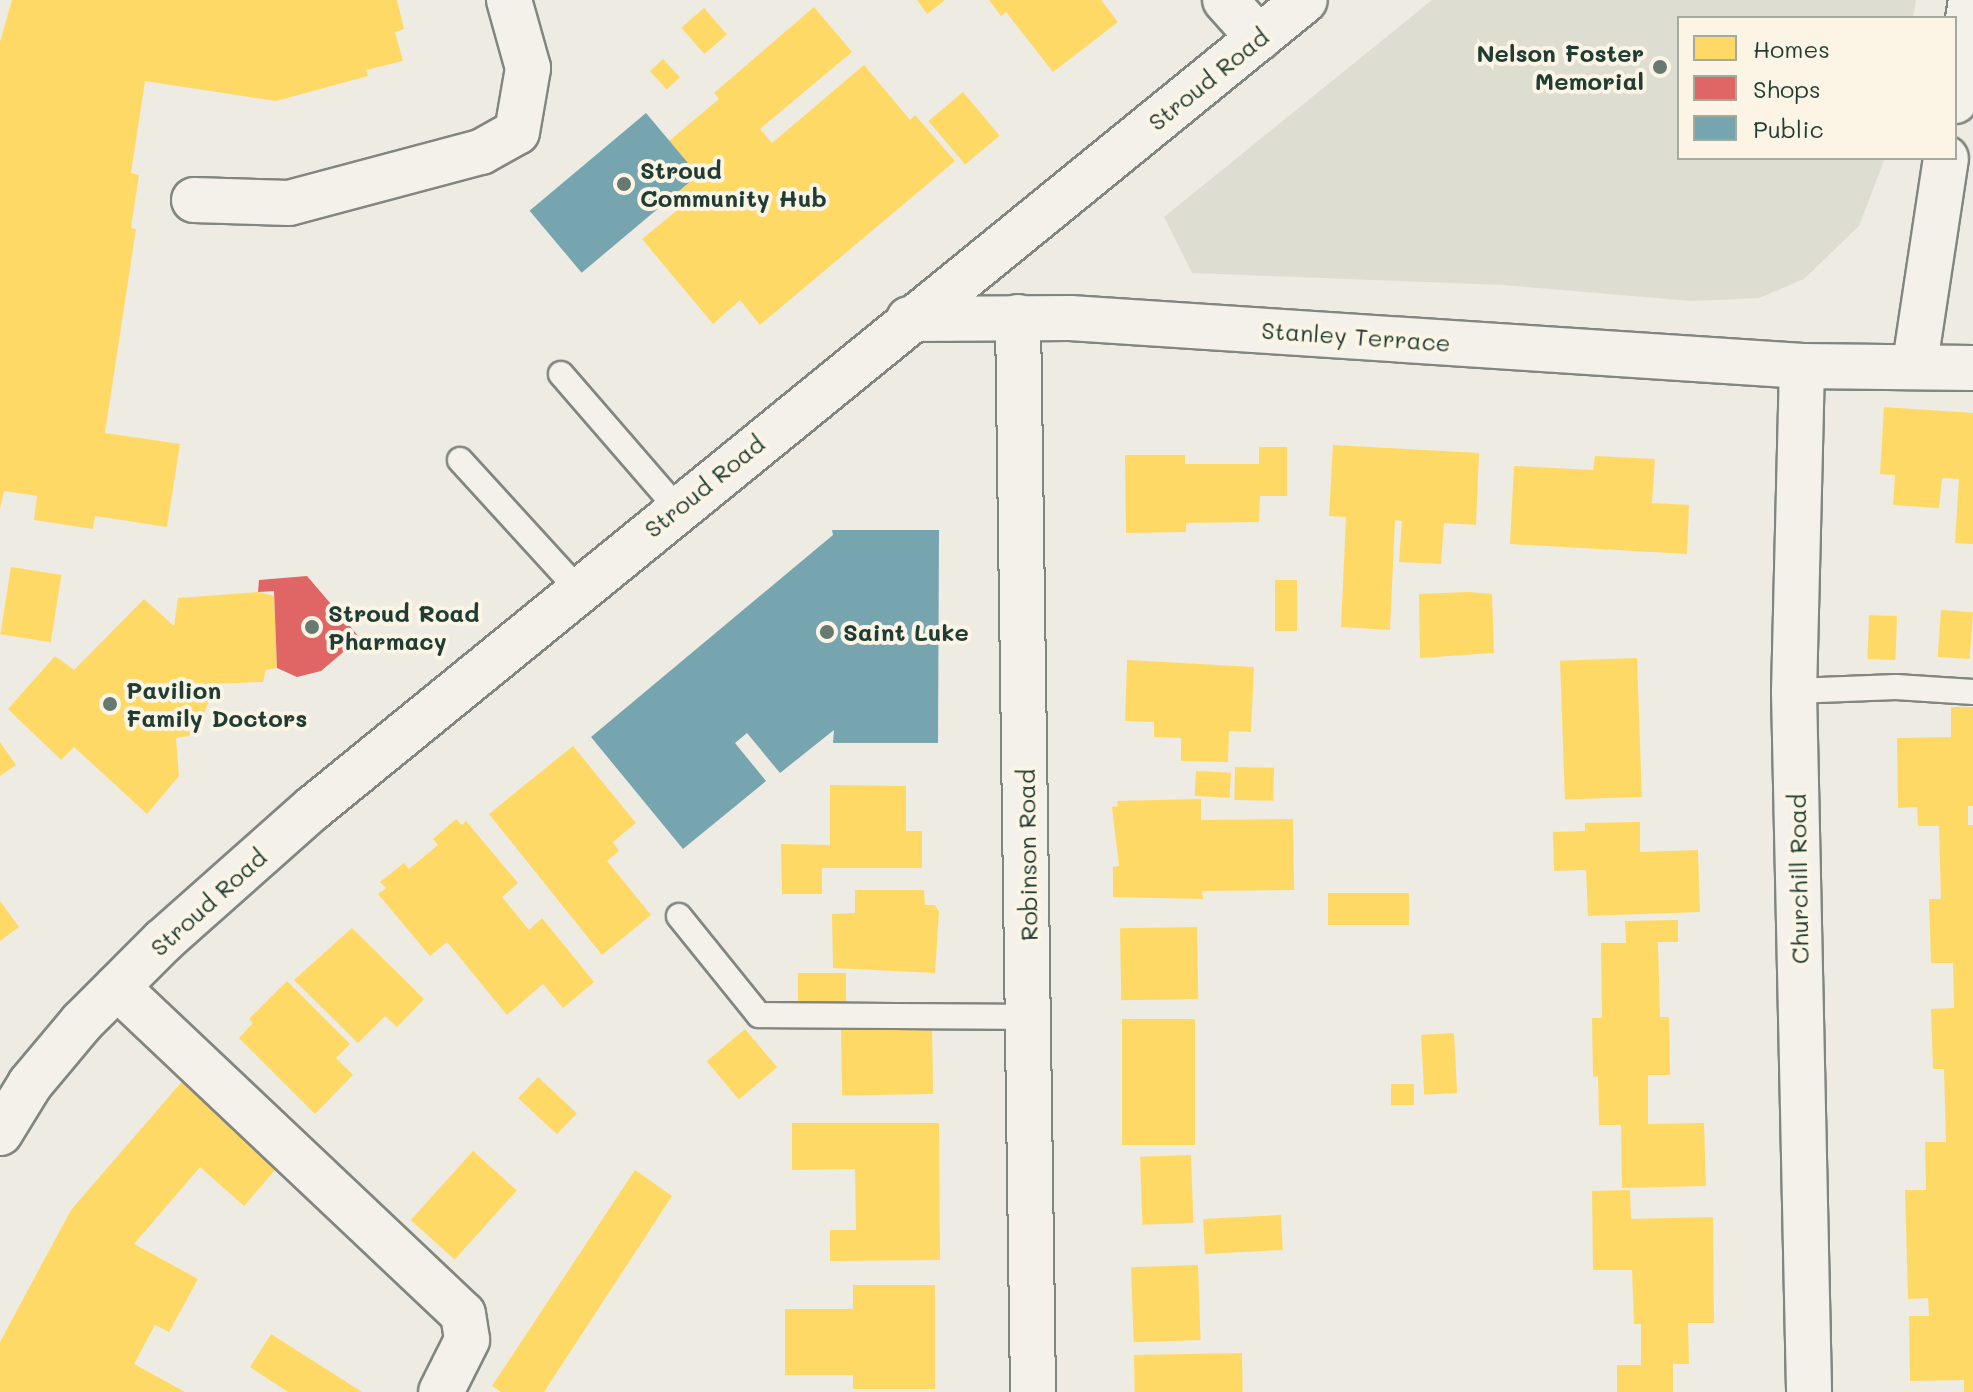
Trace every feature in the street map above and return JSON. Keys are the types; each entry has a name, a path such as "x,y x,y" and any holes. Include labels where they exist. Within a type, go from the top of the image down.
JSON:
{"street":[{"path":"194,200 289,203 481,152 517,132 528,68 509,0"},
{"path":"1225,0 1259,38"},
{"name":"Stroud Road","path":"0,1133 30,1084 117,987 313,808 577,588 1305,0"},
{"path":"1957,88 1971,0"},
{"path":"1915,363 1946,160"},
{"name":"Stanley Terrace","path":"909,319 1018,317 1802,366 1915,363 1973,368"},
{"name":"Robinson Road","path":"1018,317 1033,1392"},
{"name":"Churchill Road","path":"1802,366 1794,691 1809,1392"},
{"path":"117,987 463,1314 467,1340 441,1392"}],"lane":[{"path":"561,374 677,508"},
{"path":"460,460 577,588"},
{"path":"1794,691 1896,687 1973,692"},
{"path":"679,916 759,1015 1029,1017"}],"shaded area":[{"path":"1432,0 1916,0 1913,16 1677,16 1677,160 1884,160 1859,226 1804,279 1759,298 1691,301 1504,285 1192,273 1164,217"}],"building: Homes":[{"path":"12,0 397,0 404,29 395,32 403,61 366,70 368,76 276,101 145,81 131,173 139,175 131,228 136,229 105,433 180,444 167,527 95,516 93,529 34,520 37,496 4,491 0,509 0,42"},
{"path":"917,0 945,0 927,14"},
{"path":"989,0 1101,0 1118,22 1053,72 1006,12 1001,16"},
{"path":"814,7 852,52 760,129 772,143 864,65 910,120 915,115 955,161 760,325 740,300 713,324 642,239 685,204 676,194 698,175 669,141 719,99 714,93"},
{"path":"704,8 727,34 704,54 681,28"},
{"path":"663,59 680,77 667,90 650,71"},
{"path":"963,92 1000,136 965,165 929,121"},
{"path":"1884,407 1973,413 1973,544 1955,543 1959,479 1942,478 1939,508 1893,505 1895,475 1880,474"},
{"path":"1333,445 1479,453 1476,525 1444,523 1441,564 1399,562 1402,521 1395,520 1390,630 1341,627 1346,517 1329,516"},
{"path":"1259,447 1287,447 1287,496 1260,496 1259,522 1186,523 1186,532 1126,533 1125,455 1185,455 1185,464 1259,464"},
{"path":"1595,456 1655,459 1652,503 1689,505 1687,554 1510,544 1514,466 1593,470"},
{"path":"11,567 61,575 51,642 0,634"},
{"path":"1275,580 1297,580 1297,631 1275,631"},
{"name":"Pavilion Family Doctors","path":"258,592 274,596 277,668 266,670 263,682 209,684 210,699 199,725 189,736 176,738 179,776 147,814 74,747 61,760 8,709 55,656 74,670 144,599 174,626 178,598"},
{"path":"1419,594 1492,594 1494,653 1420,658"},
{"path":"1941,610 1973,612 1970,659 1938,657"},
{"path":"1869,615 1897,616 1895,660 1867,659"},
{"path":"1637,658 1642,797 1565,800 1560,661"},
{"path":"1127,660 1254,667 1251,732 1229,731 1228,762 1181,761 1181,738 1154,737 1154,722 1125,721"},
{"path":"1951,707 1973,707 1973,806 1968,806 1968,825 1973,825 1973,1392 1964,1392 1964,1380 1910,1381 1909,1316 1929,1316 1928,1298 1908,1299 1905,1190 1926,1190 1925,1142 1946,1142 1944,1069 1933,1069 1931,1009 1954,1008 1953,963 1931,963 1929,899 1941,899 1939,826 1918,826 1917,807 1898,808 1897,738 1951,737"},
{"path":"0,742 16,765 0,776"},
{"path":"573,746 636,823 613,842 619,851 607,861 651,915 602,955 489,814"},
{"path":"1235,767 1274,768 1273,801 1234,800"},
{"path":"1196,771 1231,773 1230,798 1195,796"},
{"path":"830,785 906,786 906,831 922,831 922,868 822,868 822,894 782,894 781,844 830,845"},
{"path":"1201,799 1201,820 1293,819 1294,890 1202,891 1203,899 1113,897 1113,867 1119,866 1112,807 1118,806 1117,801"},
{"path":"456,819 462,825 466,821 518,883 502,897 529,930 542,918 594,982 563,1008 543,984 507,1015 447,942 430,956 378,894 386,888 380,882 404,863 409,869 438,845 433,839"},
{"path":"1640,822 1640,852 1698,850 1700,912 1588,916 1586,870 1554,871 1553,832 1585,831 1585,823"},
{"path":"855,890 924,890 925,905 935,905 939,912 935,973 833,968 832,914 855,913"},
{"path":"1328,893 1409,893 1409,925 1328,925"},
{"path":"0,901 19,927 0,941"},
{"path":"1678,920 1678,942 1658,942 1660,1017 1669,1017 1670,1075 1648,1075 1648,1124 1704,1123 1706,1186 1622,1188 1621,1125 1599,1125 1598,1076 1593,1077 1592,1018 1602,1018 1601,943 1626,943 1625,921"},
{"path":"1197,927 1198,999 1121,1000 1120,928"},
{"path":"352,928 424,999 397,1027 385,1016 358,1043 294,980"},
{"path":"798,973 846,973 846,1006 798,1006"},
{"path":"287,981 350,1044 336,1058 353,1075 315,1114 239,1038 253,1023 249,1019"},
{"path":"1122,1019 1195,1019 1195,1145 1122,1145"},
{"path":"932,1027 933,1094 842,1096 841,1029"},
{"path":"745,1029 777,1067 739,1099 707,1061"},
{"path":"1454,1033 1457,1093 1424,1095 1421,1035"},
{"path":"538,1077 577,1113 557,1134 518,1098"},
{"path":"185,1078 282,1162 244,1206 200,1167 134,1244 198,1279 169,1332 155,1325 134,1364 185,1392 0,1392 0,1342 71,1210"},
{"path":"1391,1084 1414,1084 1414,1105 1391,1105"},
{"path":"792,1123 939,1123 940,1260 830,1261 830,1230 856,1230 855,1169 792,1170"},
{"path":"473,1151 517,1190 455,1260 411,1220"},
{"path":"1191,1155 1193,1223 1142,1225 1140,1157"},
{"path":"635,1170 672,1196 544,1392 501,1392 492,1386"},
{"path":"1630,1190 1631,1219 1713,1217 1714,1323 1688,1323 1689,1364 1673,1364 1673,1392 1617,1392 1617,1365 1641,1365 1641,1324 1634,1324 1632,1270 1593,1270 1592,1191"},
{"path":"1281,1215 1283,1250 1205,1254 1203,1219"},
{"path":"1198,1265 1201,1340 1134,1342 1131,1267"},
{"path":"853,1285 935,1285 935,1389 853,1389 853,1375 785,1375 785,1309 853,1309"},
{"path":"271,1334 362,1392 288,1392 250,1367"},
{"path":"1242,1353 1243,1392 1135,1392 1134,1355"}],"building: Shops":[{"name":"Stroud Road Pharmacy","path":"307,576 360,638 321,671 297,677 277,668 274,591 258,592 259,580"}],"building: Public":[{"name":"Stroud Community Hub","path":"646,113 698,175 582,273 530,211"},
{"name":"Saint Luke","path":"832,530 939,530 938,743 833,743 834,730 780,773 747,733 735,743 766,781 683,849 591,737 833,535"}],"place":[{"name":"Nelson Foster Memorial","path":"1660,67"},
{"name":"Stroud Community Hub","path":"624,184"},
{"name":"Stroud Road Pharmacy","path":"312,627"},
{"name":"Saint Luke","path":"827,632"},
{"name":"Pavilion Family Doctors","path":"110,704"}]}
